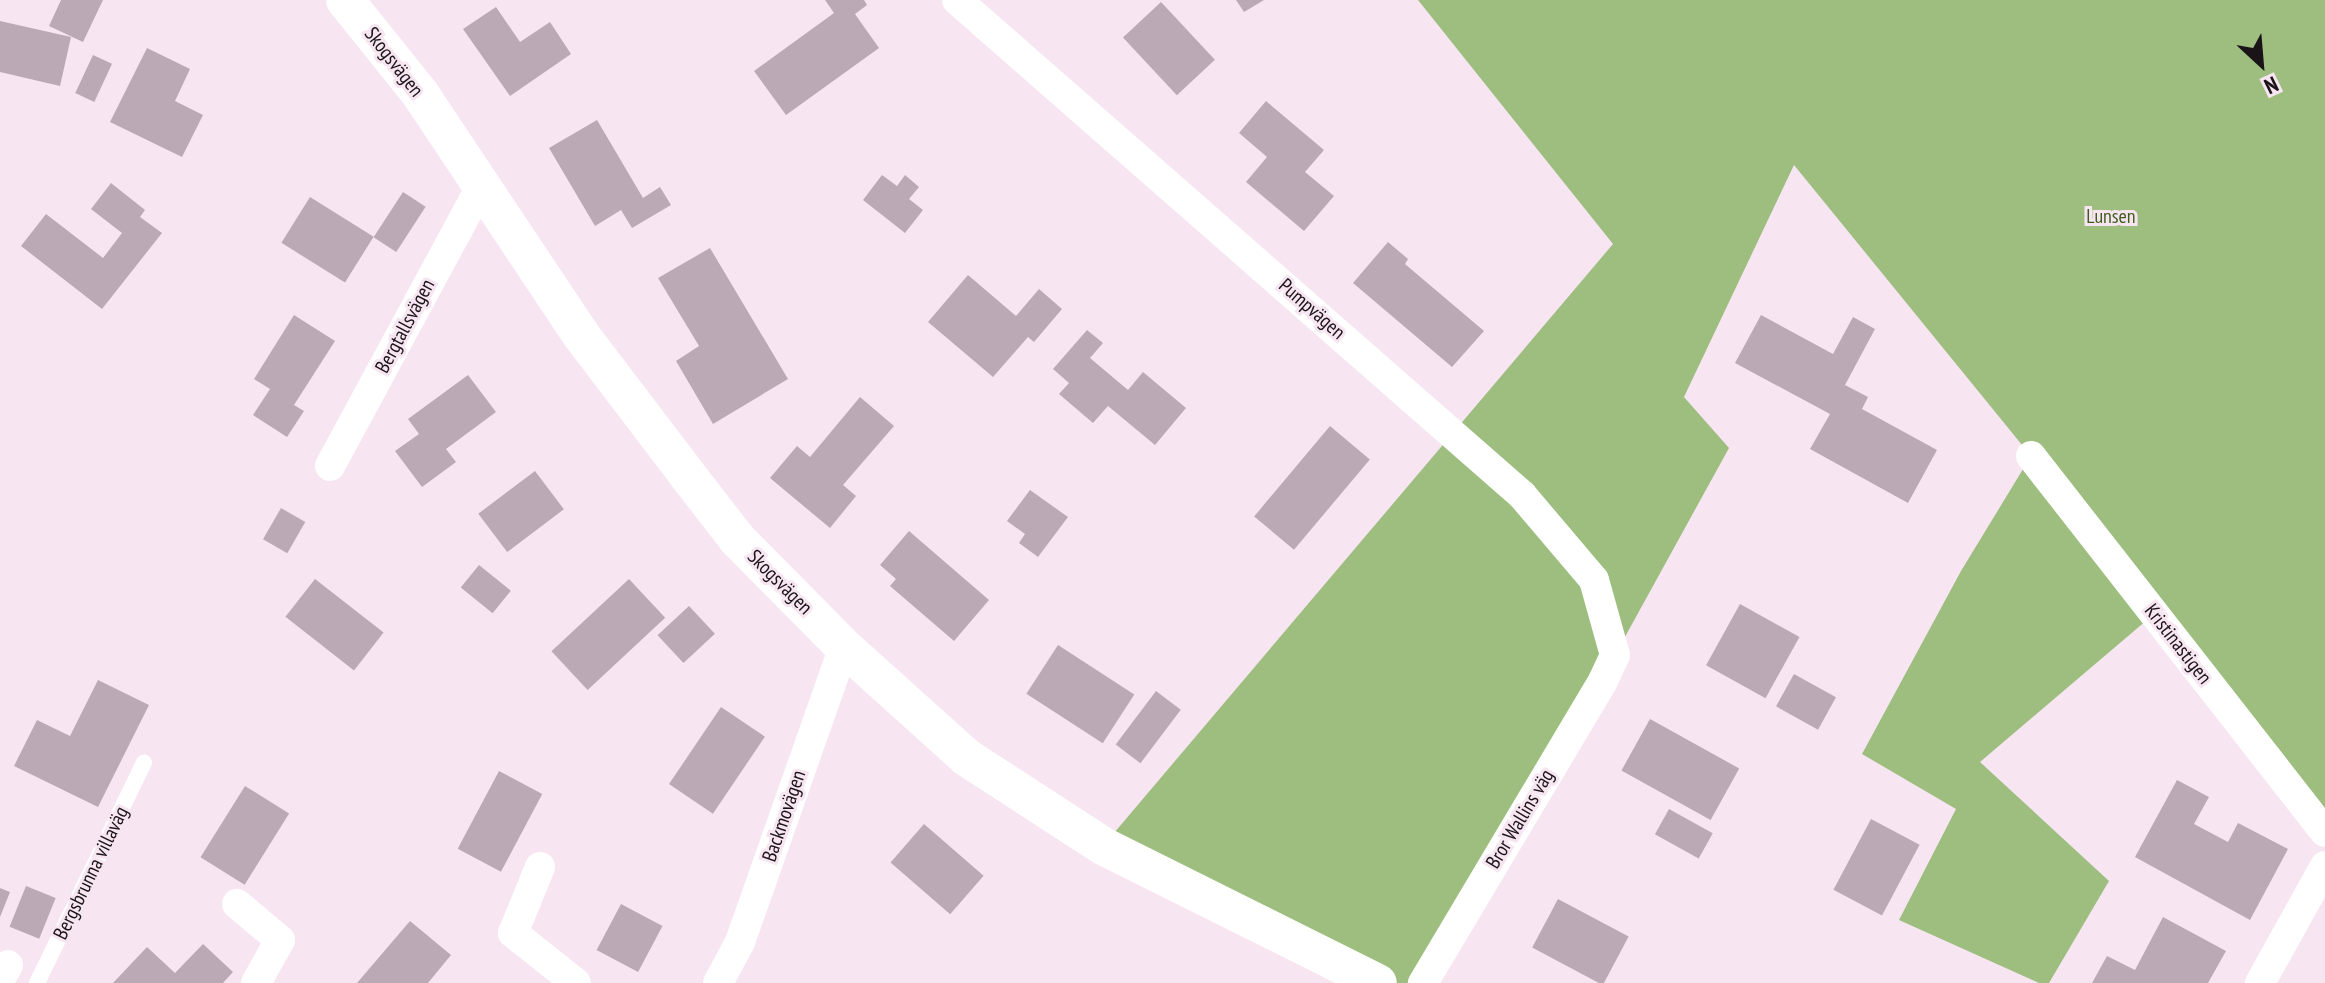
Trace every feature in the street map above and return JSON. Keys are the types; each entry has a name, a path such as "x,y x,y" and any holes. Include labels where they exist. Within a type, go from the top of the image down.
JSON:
{"street":[{"name":"Skogsvägen","path":"345,0 421,95 581,335 737,539 844,647 966,757 1103,846 1378,983"},
{"name":"Pumpvägen","path":"957,0 1522,495 1594,580 1615,655"},
{"name":"Bergtallsvägen","path":"330,466 481,187"},
{"name":"Kristinastigen","path":"2031,456 2325,832"},
{"name":"Backmovägen","path":"718,983 740,942 844,647"},
{"name":"Bror Wallins väg","path":"1423,983 1615,655"},
{"path":"2260,983 2325,866"},
{"path":"540,867 513,933 576,983"},
{"path":"237,904 280,940 256,983"}],"lane":[{"name":"Bergsbrunna villaväg","path":"37,983 144,763"}],"green space":[{"name":"Lunsen","path":"1418,0 2325,0 2325,832 2154,614 1980,762 2109,881 2049,983 2039,983 1899,920 1956,809 1862,754 1961,571 2031,456 1794,165 1684,397 1729,448 1615,655 1423,983 1378,983 1103,846 1613,244"}],"building":[{"path":"61,0 103,0 83,42 49,26"},
{"path":"825,0 864,0 867,5 855,14 879,48 786,115 754,71 834,13"},
{"path":"1236,0 1264,0 1244,12"},
{"path":"1161,2 1215,60 1177,95 1123,37"},
{"path":"496,7 520,42 550,22 571,54 510,96 463,29"},
{"path":"0,21 71,37 60,86 0,72"},
{"path":"147,48 190,69 175,101 203,115 182,157 110,122"},
{"path":"93,55 112,64 94,102 75,93"},
{"path":"1266,101 1324,150 1305,172 1334,196 1304,231 1246,182 1267,157 1239,133"},
{"path":"597,120 643,198 660,187 671,205 632,228 621,210 595,226 549,148"},
{"path":"882,175 897,186 905,175 919,187 909,199 923,210 905,233 863,200"},
{"path":"111,183 145,210 140,217 162,233 102,309 21,246 46,214 103,258 122,233 91,209"},
{"path":"403,192 426,207 396,252 374,237"},
{"path":"310,197 374,237 345,283 281,243"},
{"path":"1388,242 1408,259 1405,264 1484,331 1452,367 1353,283"},
{"path":"710,248 788,379 713,424 676,361 699,346 658,278"},
{"path":"968,275 1016,316 1039,289 1062,309 1034,342 1028,337 993,377 928,322"},
{"path":"294,315 335,341 294,405 304,411 287,437 253,415 270,389 254,379"},
{"path":"1761,315 1833,354 1853,317 1875,329 1845,385 1868,397 1862,409 1937,450 1908,503 1810,449 1830,414 1735,363"},
{"path":"1087,330 1103,343 1090,358 1128,390 1143,372 1186,408 1155,445 1108,406 1093,423 1059,394 1069,383 1053,369"},
{"path":"468,375 496,412 446,449 456,462 422,487 395,451 419,434 408,419"},
{"path":"860,397 894,426 843,485 856,496 830,528 770,478 797,446 810,457"},
{"path":"1330,426 1370,459 1294,550 1254,516"},
{"path":"535,471 564,509 507,552 478,514"},
{"path":"1030,490 1068,517 1038,557 1019,543 1025,534 1007,521"},
{"path":"281,508 305,522 287,553 263,539"},
{"path":"909,531 989,600 954,641 890,586 896,579 880,565"},
{"path":"479,565 511,591 493,613 461,588"},
{"path":"315,579 384,633 354,670 285,617"},
{"path":"629,579 665,618 588,690 551,651"},
{"path":"1740,604 1799,637 1766,698 1706,665"},
{"path":"689,606 715,634 683,663 658,635"},
{"path":"1058,645 1134,695 1103,743 1026,694"},
{"path":"1794,674 1836,697 1818,730 1776,706"},
{"path":"98,680 149,705 98,807 14,766 37,720 70,736"},
{"path":"1156,691 1181,710 1140,763 1116,745"},
{"path":"721,707 765,737 713,814 669,784"},
{"path":"1650,719 1739,768 1711,820 1621,771"},
{"path":"499,771 542,794 501,872 458,849"},
{"path":"2177,780 2209,797 2194,824 2228,842 2238,823 2288,849 2250,920 2135,857"},
{"path":"245,786 289,814 245,885 200,857"},
{"path":"1669,809 1713,833 1699,859 1655,834"},
{"path":"1871,819 1920,845 1882,915 1833,890"},
{"path":"924,824 984,876 950,914 891,862"},
{"path":"26,886 56,898 39,939 10,927"},
{"path":"0,888 10,892 0,917"},
{"path":"1558,899 1629,937 1604,983 1532,948"},
{"path":"621,904 662,926 638,972 597,950"},
{"path":"2163,917 2226,951 2208,983 2092,983 2107,956 2135,970"},
{"path":"410,921 451,955 428,983 357,983"},
{"path":"203,944 233,972 223,983 113,983 147,947 175,973"}]}
